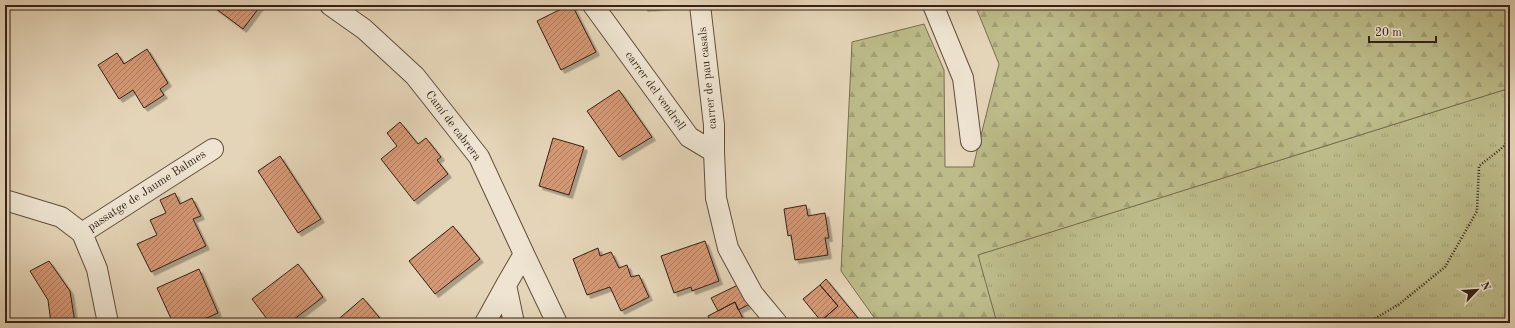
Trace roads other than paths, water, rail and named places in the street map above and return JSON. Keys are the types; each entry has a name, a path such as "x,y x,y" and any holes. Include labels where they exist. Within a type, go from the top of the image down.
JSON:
{"street":[{"name":"Camí de cabrera","path":"330,5 364,29 415,76 479,157 524,254"},
{"name":"carrer del vendrell","path":"593,5 689,137 714,152"},
{"name":"carrer de pau casals","path":"700,5 714,125 714,152"},
{"path":"933,5 963,78 971,141"},
{"name":"passatge de Jaume Balmes","path":"82,233 213,149"},
{"path":"714,152 716,198 728,248 753,294 778,323"},
{"path":"5,200 61,217 82,233 96,269 108,323"},
{"path":"484,323 524,254"},
{"path":"524,254 557,323"},
{"path":"506,285 514,323"}]}
